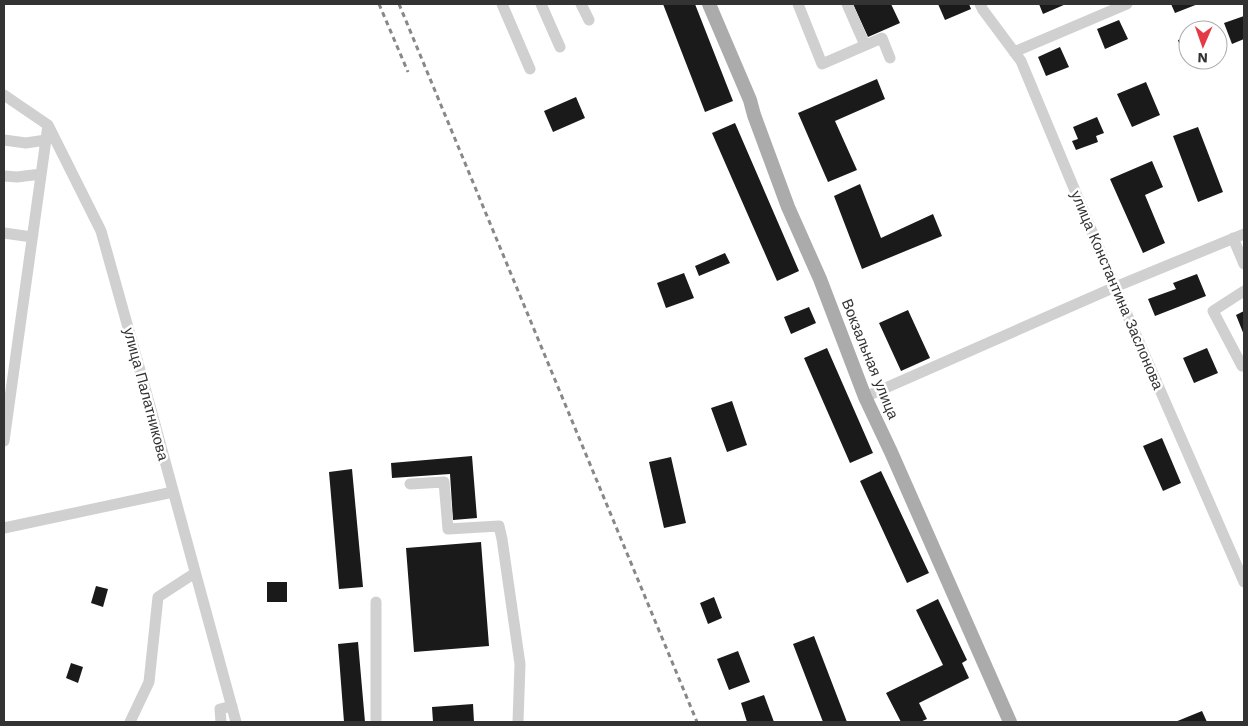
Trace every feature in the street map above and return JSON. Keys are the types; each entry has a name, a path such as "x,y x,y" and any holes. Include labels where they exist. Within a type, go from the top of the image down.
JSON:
{"main road":[{"name":"Вокзальная улица","path":"709,4 750,100 788,207 820,279 865,398 891,452 1010,722"}],"street":[{"path":"502,4 530,69"},
{"path":"541,4 560,47"},
{"path":"582,4 589,20"},
{"path":"798,4 822,64 882,38 890,58"},
{"path":"847,4 865,46"},
{"name":"улица Константина Заслонова","path":"980,4 1021,61 1115,287 1244,582"},
{"path":"1014,52 1127,4"},
{"name":"улица Палатникова","path":"4,95 48,125 101,231 236,722"},
{"path":"4,441 48,125"},
{"path":"4,140 26,144 46,140"},
{"path":"4,176 16,177 41,174"},
{"path":"4,233 32,238"},
{"path":"865,398 1115,287 1244,234"},
{"path":"1233,238 1244,264"},
{"path":"1244,291 1213,311 1242,366 1244,365"},
{"path":"410,484 444,482 448,529 499,526 520,664 518,722"},
{"path":"4,528 173,492"},
{"path":"130,722 150,682 158,597 194,573"},
{"path":"376,602 376,722"},
{"path":"221,722 220,709 232,706"}],"building":[{"path":"663,4 695,4 733,101 705,112"},
{"path":"853,4 891,4 900,23 868,37"},
{"path":"938,4 969,4 971,9 945,20"},
{"path":"1039,4 1066,4 1043,14"},
{"path":"1171,4 1198,4 1175,13"},
{"path":"1244,16 1244,39 1232,44 1228,34 1228,22"},
{"path":"1119,20 1128,39 1105,49 1097,29"},
{"path":"1060,47 1069,67 1046,76 1038,57"},
{"path":"877,79 885,99 835,121 857,170 828,182 798,113"},
{"path":"1146,82 1160,115 1132,127 1117,94"},
{"path":"576,97 585,118 553,132 544,111"},
{"path":"1097,117 1104,133 1096,136 1098,142 1076,150 1072,141 1078,139 1073,127"},
{"path":"735,123 799,271 777,281 712,133"},
{"path":"1198,127 1223,192 1198,202 1173,136"},
{"path":"1152,161 1163,187 1145,195 1165,243 1143,253 1110,179"},
{"path":"860,184 881,238 933,214 942,236 862,269 834,196"},
{"path":"725,253 730,263 699,276 695,266"},
{"path":"684,273 694,298 666,308 657,283"},
{"path":"1197,274 1206,296 1155,316 1148,299 1176,289 1173,283"},
{"path":"809,307 816,323 791,334 784,317"},
{"path":"908,310 930,358 901,371 879,323"},
{"path":"1244,311 1244,335 1236,315"},
{"path":"827,348 873,453 850,463 804,358"},
{"path":"1207,348 1218,373 1194,383 1183,358"},
{"path":"732,401 747,445 727,452 711,408"},
{"path":"1162,438 1181,483 1163,491 1143,446"},
{"path":"472,456 477,518 453,520 450,474 392,478 391,463"},
{"path":"671,457 686,523 664,528 649,462"},
{"path":"352,469 363,587 339,589 329,472"},
{"path":"881,471 929,573 907,583 860,481"},
{"path":"481,542 489,646 414,652 406,548"},
{"path":"267,582 287,582 287,602 267,602"},
{"path":"96,586 108,589 103,607 91,603"},
{"path":"714,597 722,618 708,624 700,603"},
{"path":"938,599 967,660 962,663 969,678 919,703 927,719 920,722 901,722 886,693 943,665 916,610"},
{"path":"814,636 847,722 823,722 793,644"},
{"path":"358,642 365,722 344,722 338,644"},
{"path":"738,651 750,682 729,690 717,659"},
{"path":"71,663 83,667 78,683 66,678"},
{"path":"764,695 774,722 747,722 741,703"},
{"path":"473,704 474,722 433,722 432,707"},
{"path":"1202,711 1207,722 1175,722"}],"railway":[{"path":"379,4 408,72"},
{"path":"399,4 697,722"}]}
